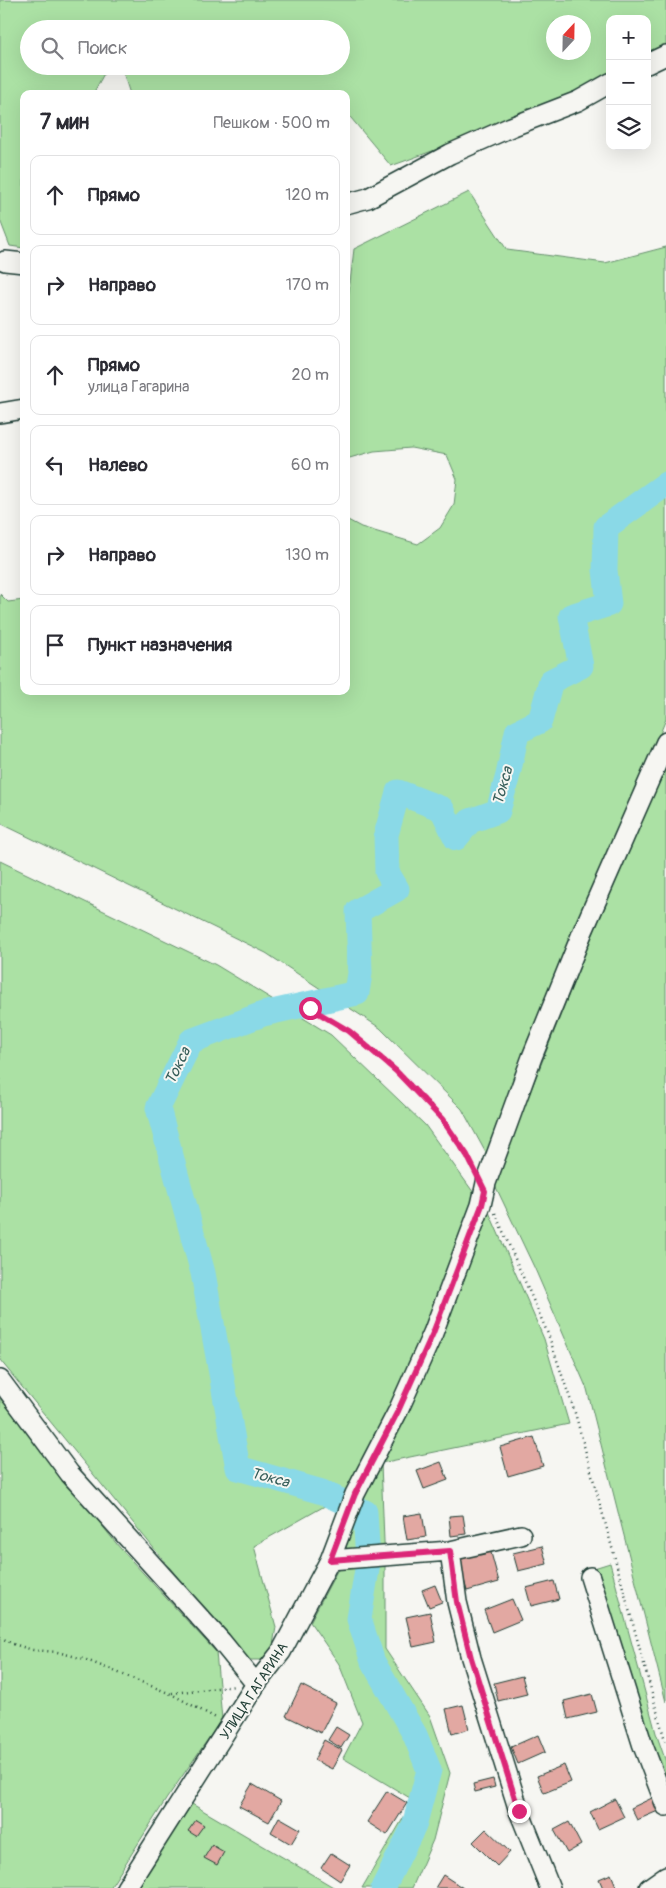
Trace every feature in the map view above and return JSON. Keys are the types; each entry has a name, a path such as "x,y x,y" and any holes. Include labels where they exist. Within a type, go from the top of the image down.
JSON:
{"street":[{"path":"651,62 666,55"},
{"path":"350,203 368,198 450,154 578,101 606,85"},
{"path":"5,261 20,262"},
{"path":"0,413 20,410"},
{"name":"УЛИЦА ГАГАРИНА","path":"126,1888 256,1684 281,1652 330,1560 352,1503 398,1411 433,1333 482,1205 486,1183 532,1057 583,931 666,742"},
{"path":"0,1380 70,1474 221,1642 256,1684"},
{"path":"330,1560 450,1551 521,1535"},
{"path":"450,1551 457,1602 471,1658 519,1811 550,1888"},
{"path":"590,1577 642,1744 666,1806"},
{"path":"648,1888 666,1876"}],"path":[{"path":"310,1008 349,1031 396,1071 436,1112 467,1155 485,1191 548,1334 575,1413 666,1744"},
{"path":"0,1637 13,1644 33,1650 57,1652 84,1659 171,1694 230,1726"},
{"path":"171,1694 256,1684"}],"green space":[{"path":"0,0 666,0 666,46 651,55 651,15 606,15 606,78 487,131 391,166 350,117 350,90 129,90 124,75 350,75 350,20 20,20 20,75 103,75 95,90 20,90 20,247 10,246 0,220"},
{"path":"469,192 507,250 605,263 666,247 666,719 487,1155 462,1109 380,1028 266,953 0,823 0,594 8,602 20,600 20,695 350,695 350,521 361,527 418,544 440,528 454,505 457,479 447,455 411,448 374,451 350,458 350,283 354,249"},
{"path":"666,766 666,1702 587,1389 535,1269 494,1183 590,941"},
{"path":"0,861 216,965 331,1035 425,1125 476,1196 426,1328 353,1490 254,1546 276,1627 272,1651 262,1660 243,1660 0,1360"},
{"path":"489,1212 544,1339 569,1424 381,1463 385,1567 385,1649 430,1716 450,1773 433,1840 412,1888 362,1888 411,1805 410,1798 343,1758 362,1722 339,1664 310,1622 338,1569 346,1542 374,1475 442,1337"},
{"path":"0,1398 120,1548 216,1652 222,1719 167,1798 110,1888 0,1888"},
{"path":"610,1563 656,1733 666,1762 666,1793 651,1755 594,1568"},
{"path":"192,1804 335,1888 136,1888"}],"building":[{"path":"534,1437 543,1466 508,1476 500,1447"},
{"path":"441,1462 448,1480 424,1489 417,1471"},
{"path":"422,1513 426,1537 407,1540 403,1516"},
{"path":"463,1515 466,1534 451,1536 449,1516"},
{"path":"542,1546 547,1564 518,1571 513,1553"},
{"path":"490,1549 499,1582 467,1591 458,1557"},
{"path":"554,1581 559,1599 531,1606 526,1588"},
{"path":"435,1585 442,1602 429,1607 422,1590"},
{"path":"512,1599 521,1620 492,1632 484,1610"},
{"path":"430,1612 436,1642 413,1647 406,1617"},
{"path":"522,1676 527,1694 498,1701 494,1683"},
{"path":"301,1685 336,1703 321,1733 286,1716"},
{"path":"592,1694 597,1712 568,1719 564,1701"},
{"path":"463,1705 469,1729 452,1734 446,1709"},
{"path":"336,1727 349,1735 341,1748 328,1740"},
{"path":"538,1735 545,1752 518,1764 511,1747"},
{"path":"324,1740 342,1750 332,1769 314,1760"},
{"path":"564,1765 571,1782 544,1793 537,1776"},
{"path":"493,1779 495,1787 475,1792 473,1784"},
{"path":"252,1784 281,1801 269,1822 239,1806"},
{"path":"387,1791 407,1803 387,1835 367,1822"},
{"path":"652,1798 658,1811 637,1820 631,1808"},
{"path":"615,1799 624,1817 598,1829 590,1812"},
{"path":"279,1817 300,1829 291,1844 271,1832"},
{"path":"196,1820 204,1825 196,1836 188,1831"},
{"path":"569,1822 581,1845 567,1853 554,1830"},
{"path":"486,1829 510,1852 497,1866 473,1842"},
{"path":"212,1845 224,1852 217,1865 204,1858"},
{"path":"331,1853 350,1865 340,1881 321,1868"},
{"path":"611,1874 617,1888 603,1888 599,1879"},
{"path":"443,1875 463,1888 435,1888"}],"waterway":[{"name":"Токса","path":"383,1888 414,1826 429,1770 415,1735 373,1662 359,1619 369,1557 365,1512 322,1492 238,1468 203,1273 158,1108 191,1041 263,1014 357,993 360,973 358,911 397,889 387,872 386,835 398,792 442,809 456,838 470,821 498,811 517,732 540,721 551,681 581,666 571,616 609,604 605,570 606,527 666,484"}],"route":[{"path":"310,1008 349,1031 396,1071 442,1119 467,1155 485,1191 482,1205 433,1333 398,1411 355,1494 350,1512 330,1560 450,1551 457,1602 471,1658 519,1811"}]}
